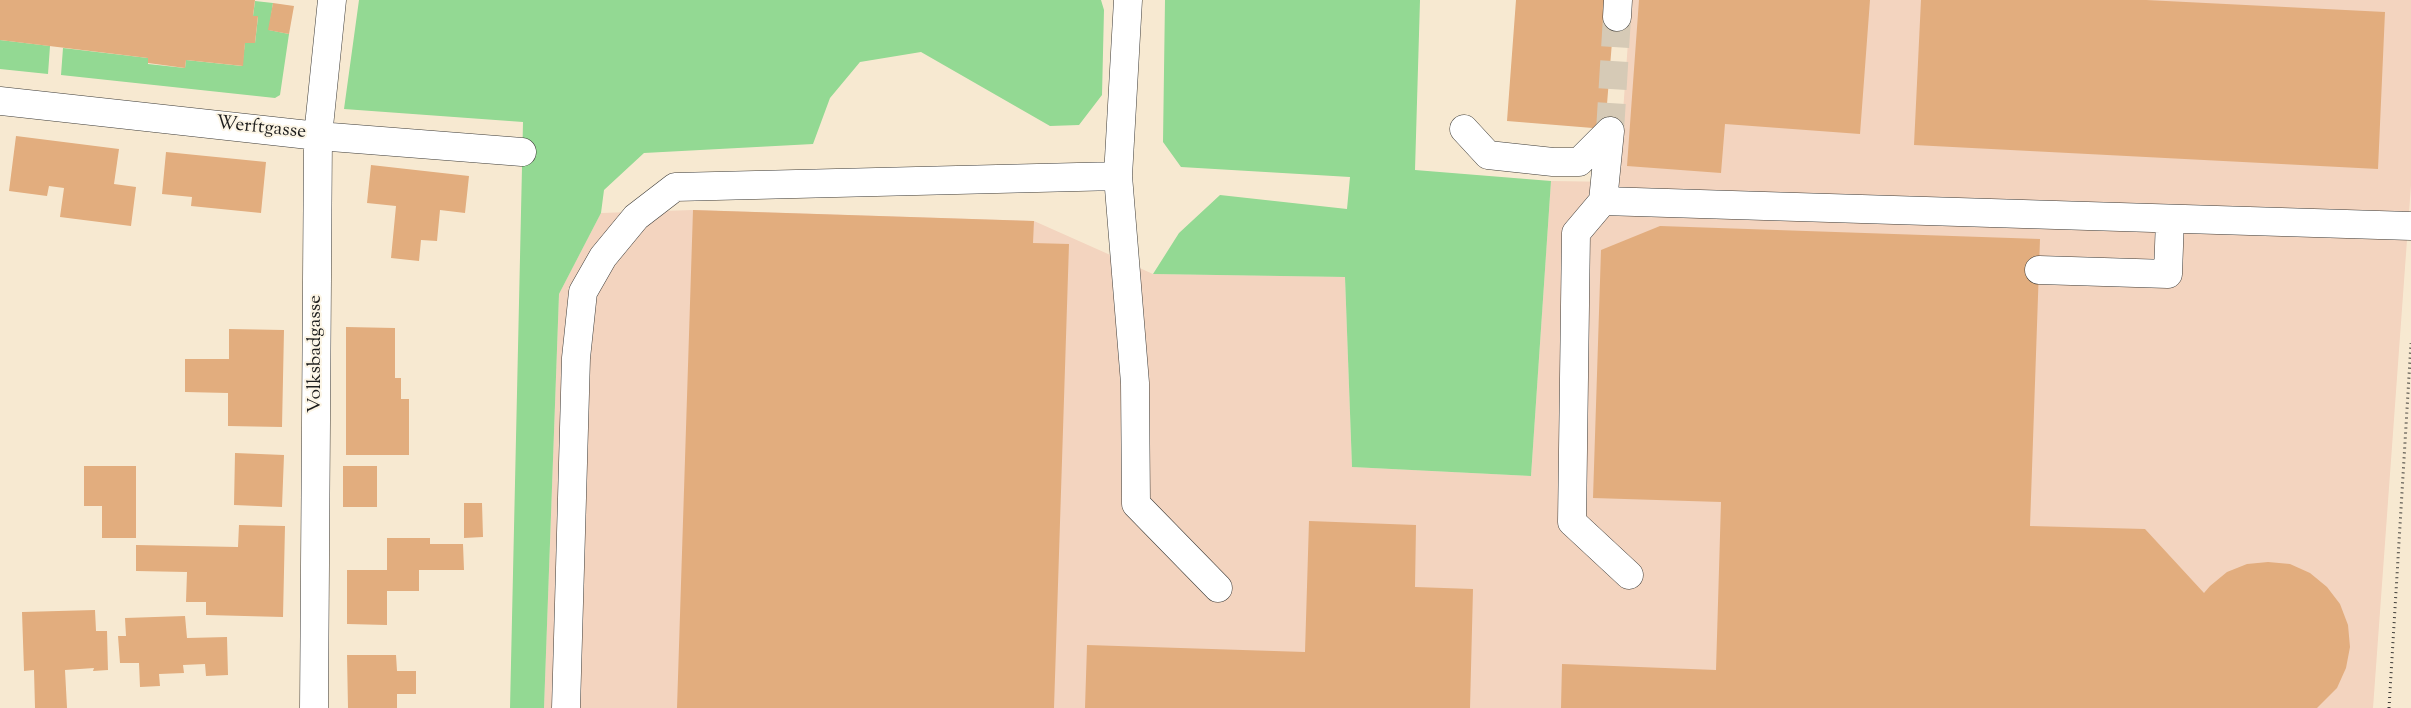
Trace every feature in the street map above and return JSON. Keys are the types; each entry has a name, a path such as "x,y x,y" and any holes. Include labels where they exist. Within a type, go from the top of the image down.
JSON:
{"street":[{"name":"Volksbadgasse","path":"314,708 318,136 332,0"},
{"path":"1128,0 1118,176 1135,383 1136,504 1218,588"},
{"name":"Werftgasse","path":"0,101 318,136 522,152"},
{"path":"1464,129 1488,155 1553,162 1579,162 1610,131 1603,201 1576,234 1572,522 1629,575"},
{"path":"566,708 576,358 583,292 603,257 636,217 675,187 1118,176"},
{"path":"1603,201 2411,226"},
{"path":"2039,270 2168,274 2170,219"}],"path":[{"path":"2389,708 2411,343"}],"shaded area":[{"path":"1631,0 2411,0 2411,185 2373,708 544,708 559,294 601,213 693,210 1034,221 1153,274 1345,277 1352,467 1531,476 1551,181 1618,182"}],"green space":[{"path":"359,0 1101,0 1104,10 1102,95 1079,125 1050,126 921,52 860,62 830,98 813,144 644,153 604,190 601,213 559,294 544,708 510,708 523,122 344,109"},
{"path":"1165,0 1420,0 1415,170 1551,181 1531,476 1352,467 1345,277 1153,274 1179,233 1220,195 1347,209 1350,177 1181,167 1163,142"},
{"path":"255,1 273,3 269,30 289,34 280,95 275,98 61,75 63,48 148,58 148,64 185,68 186,60 242,66 245,43 255,43 258,17 253,16"},
{"path":"0,40 50,46 48,74 0,69"}],"building":[{"path":"0,0 255,0 253,16 258,16 255,43 245,43 243,66 186,60 185,68 148,63 148,58 0,40"},
{"path":"1516,0 1607,0 1614,17 1605,129 1507,121"},
{"path":"1639,0 1870,0 1860,134 1725,124 1721,173 1627,166"},
{"path":"1921,0 2146,0 2385,12 2378,169 1914,145"},
{"path":"273,3 294,6 289,34 268,30"},
{"path":"16,136 119,149 114,184 136,187 131,226 60,217 64,188 49,186 47,196 9,191"},
{"path":"166,152 266,162 261,213 191,206 192,197 162,194"},
{"path":"371,165 469,176 465,213 440,210 437,241 421,240 419,261 391,258 396,206 367,203"},
{"path":"693,210 1034,221 1033,243 1069,244 1054,708 677,708"},
{"path":"1660,226 2040,239 2030,526 2145,529 2204,593 2227,572 2247,564 2268,562 2290,564 2310,573 2327,587 2340,604 2348,625 2350,647 2346,668 2337,688 2317,708 1561,708 1562,664 1716,670 1721,502 1593,498 1601,250"},
{"path":"346,327 395,328 395,378 401,378 401,399 409,399 409,455 346,455"},
{"path":"229,329 284,330 282,427 228,426 228,393 185,392 185,359 229,359"},
{"path":"235,453 284,455 282,507 234,505"},
{"path":"84,466 136,466 136,538 102,538 102,506 84,506"},
{"path":"343,466 377,466 377,507 343,507"},
{"path":"464,503 482,503 483,537 464,538"},
{"path":"1309,521 1416,525 1415,587 1473,589 1470,708 1085,708 1087,645 1305,652"},
{"path":"239,525 285,526 283,617 206,615 206,602 186,602 187,572 136,571 136,545 238,547"},
{"path":"387,538 430,538 430,544 463,544 464,570 419,570 419,591 387,591 387,625 347,624 347,570 387,570"},
{"path":"95,610 96,631 107,631 108,670 93,671 94,668 65,670 67,708 35,708 34,670 24,671 22,612"},
{"path":"185,616 187,638 227,637 228,675 206,676 205,664 183,665 184,673 159,674 160,686 140,687 139,663 120,663 118,636 126,636 125,618"},
{"path":"347,655 396,655 397,671 416,671 416,694 397,694 397,708 348,708"}],"tunnel":[{"path":"1610,131 1617,17"}]}
